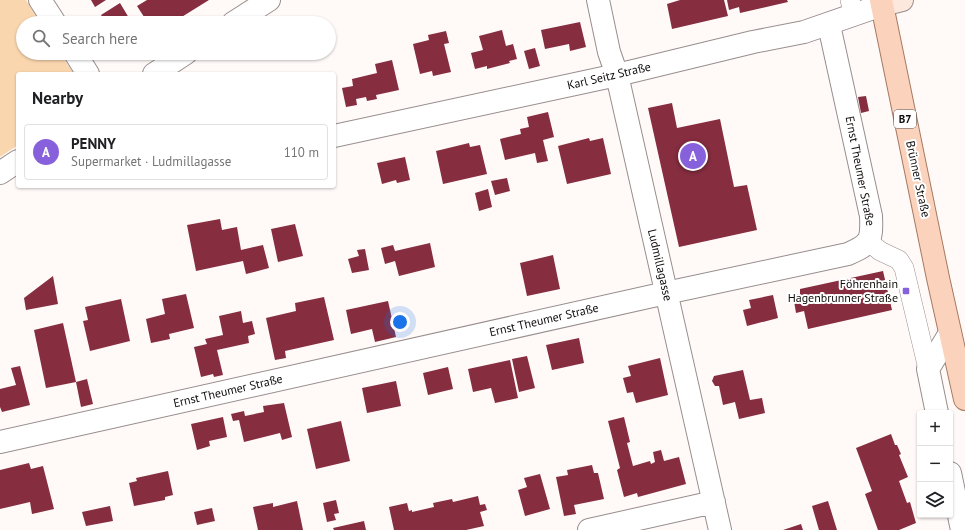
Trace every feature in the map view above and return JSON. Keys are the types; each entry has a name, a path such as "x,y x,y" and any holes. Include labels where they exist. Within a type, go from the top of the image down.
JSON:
{"main road":[{"name":"Brünner Straße","path":"888,2 950,333 965,399"}],"street":[{"path":"40,0 50,16"},
{"path":"244,16 268,0"},
{"name":"Ludmillagasse","path":"598,0 609,52 617,75 720,530"},
{"name":"Karl Seitz Straße","path":"336,136 617,75 753,42 804,32 829,24 852,8 888,2"},
{"name":"Ernst Theumer Straße","path":"0,442 666,293 848,254 860,248 868,241 872,233 871,216 829,24"},
{"path":"79,60 87,72"},
{"path":"157,72 175,60"},
{"path":"0,173 16,162"},
{"path":"868,241 880,251 899,260 904,268 936,410"},
{"path":"928,369 950,333"},
{"path":"952,482 962,530"},
{"path":"589,530 714,502"}],"shaded area":[{"path":"0,0 26,0 36,16 16,16 16,60 65,60 73,72 16,72 16,146 0,157"}],"building":[{"path":"91,0 106,0 95,7"},
{"path":"147,0 209,0 183,16 143,16 137,6"},
{"path":"680,0 724,0 728,16 672,29 667,4"},
{"path":"727,0 787,0 788,2 740,13 739,7 729,10"},
{"path":"120,3 128,16 102,16"},
{"path":"580,22 586,47 570,51 569,44 545,49 541,30"},
{"path":"502,30 506,46 513,44 517,59 509,61 510,63 487,69 487,66 475,69 471,53 483,50 479,36"},
{"path":"446,31 449,43 444,44 451,72 433,76 432,71 420,74 413,44 429,40 428,35"},
{"path":"535,48 540,66 529,69 524,51"},
{"path":"392,60 399,90 376,95 377,99 367,101 366,97 356,99 357,105 346,107 342,88 353,86 352,79 377,73 375,64"},
{"path":"866,96 869,111 861,113 858,97"},
{"path":"672,103 677,128 720,119 734,187 747,185 757,230 679,247 648,108"},
{"path":"548,112 554,137 543,140 548,161 537,163 535,153 505,160 500,139 521,134 520,129 529,127 527,117"},
{"path":"589,138 590,141 603,138 611,174 567,184 558,146"},
{"path":"469,143 470,147 480,145 487,174 443,184 436,151"},
{"path":"405,157 410,180 397,183 396,180 382,184 377,163"},
{"path":"507,178 510,191 495,195 491,181"},
{"path":"488,189 492,207 479,211 475,193"},
{"path":"220,219 222,230 237,227 241,250 263,245 269,268 246,274 243,261 196,271 187,225"},
{"path":"295,224 303,256 278,262 271,229"},
{"path":"430,243 435,267 399,276 395,261 385,264 381,248 393,245 395,251"},
{"path":"365,249 369,270 352,273 348,259 359,256 357,250"},
{"path":"553,255 560,289 527,296 520,263"},
{"path":"883,271 892,310 808,329 804,311 796,313 793,295 800,294 800,289"},
{"path":"53,276 58,304 26,310 24,298"},
{"path":"186,294 194,328 169,334 170,339 151,343 146,319 165,314 162,299"},
{"path":"773,295 778,318 747,326 743,310 751,308 749,300"},
{"path":"324,297 334,340 285,351 286,358 275,360 266,318 296,311 295,303"},
{"path":"121,299 130,341 90,351 83,321 88,320 85,307"},
{"path":"388,301 396,337 375,342 372,329 351,334 346,310"},
{"path":"241,311 243,323 252,321 255,334 248,336 249,343 217,350 223,375 214,377 213,374 201,377 194,347 207,344 205,339 223,335 219,316"},
{"path":"63,323 76,382 46,388 34,330"},
{"path":"579,338 584,363 552,370 546,345"},
{"path":"527,356 535,388 519,392 512,359"},
{"path":"660,358 668,395 636,403 633,392 627,393 623,378 631,376 628,366"},
{"path":"510,360 518,398 495,403 491,388 473,392 468,369"},
{"path":"20,366 30,405 2,412 0,407 0,389 16,385 11,368"},
{"path":"448,367 453,389 428,395 423,373"},
{"path":"743,370 750,400 762,398 765,413 739,419 735,402 723,405 719,386 715,386 712,381 714,376"},
{"path":"87,379 93,404 81,407 76,382"},
{"path":"396,381 401,406 367,413 362,388"},
{"path":"284,403 292,437 282,440 280,433 244,442 239,420 233,421 231,414 244,411 245,416 264,412 263,406"},
{"path":"223,417 227,437 209,441 210,446 197,450 191,424"},
{"path":"624,417 630,442 627,443 633,466 650,461 651,464 655,462 653,452 661,450 664,461 679,457 686,484 638,497 637,493 624,497 617,470 620,468 608,421"},
{"path":"341,421 350,461 316,469 307,429"},
{"path":"891,434 895,445 897,445 901,454 899,455 908,477 899,481 907,503 910,502 916,523 899,530 878,530 865,494 872,491 856,448"},
{"path":"29,463 31,469 43,466 54,509 32,514 30,502 0,509 0,470"},
{"path":"592,465 594,473 598,473 604,499 574,505 576,514 564,516 556,477 568,475 567,470"},
{"path":"168,471 173,495 165,497 165,500 134,506 129,483 137,481 136,478"},
{"path":"540,474 550,509 525,516 518,490 527,487 524,478"},
{"path":"478,496 480,505 485,504 487,510 480,512 484,526 466,530 394,530 389,507 407,503 409,511 412,510 412,512 434,507 433,503 452,499 453,502"},
{"path":"336,500 339,513 334,514 336,520 327,522 323,503"},
{"path":"297,501 303,530 258,530 253,507 273,503 273,507"},
{"path":"828,501 837,530 819,530 812,506"},
{"path":"110,506 113,521 86,526 82,512"},
{"path":"212,508 215,521 197,525 194,512"},
{"path":"364,521 366,530 334,530 333,528"},
{"path":"801,524 803,530 783,530"}],"place":[{"name":"PENNY","path":"693,156"},
{"name":"Föhrenhain Hagenbrunner Straße","path":"906,291"}]}
